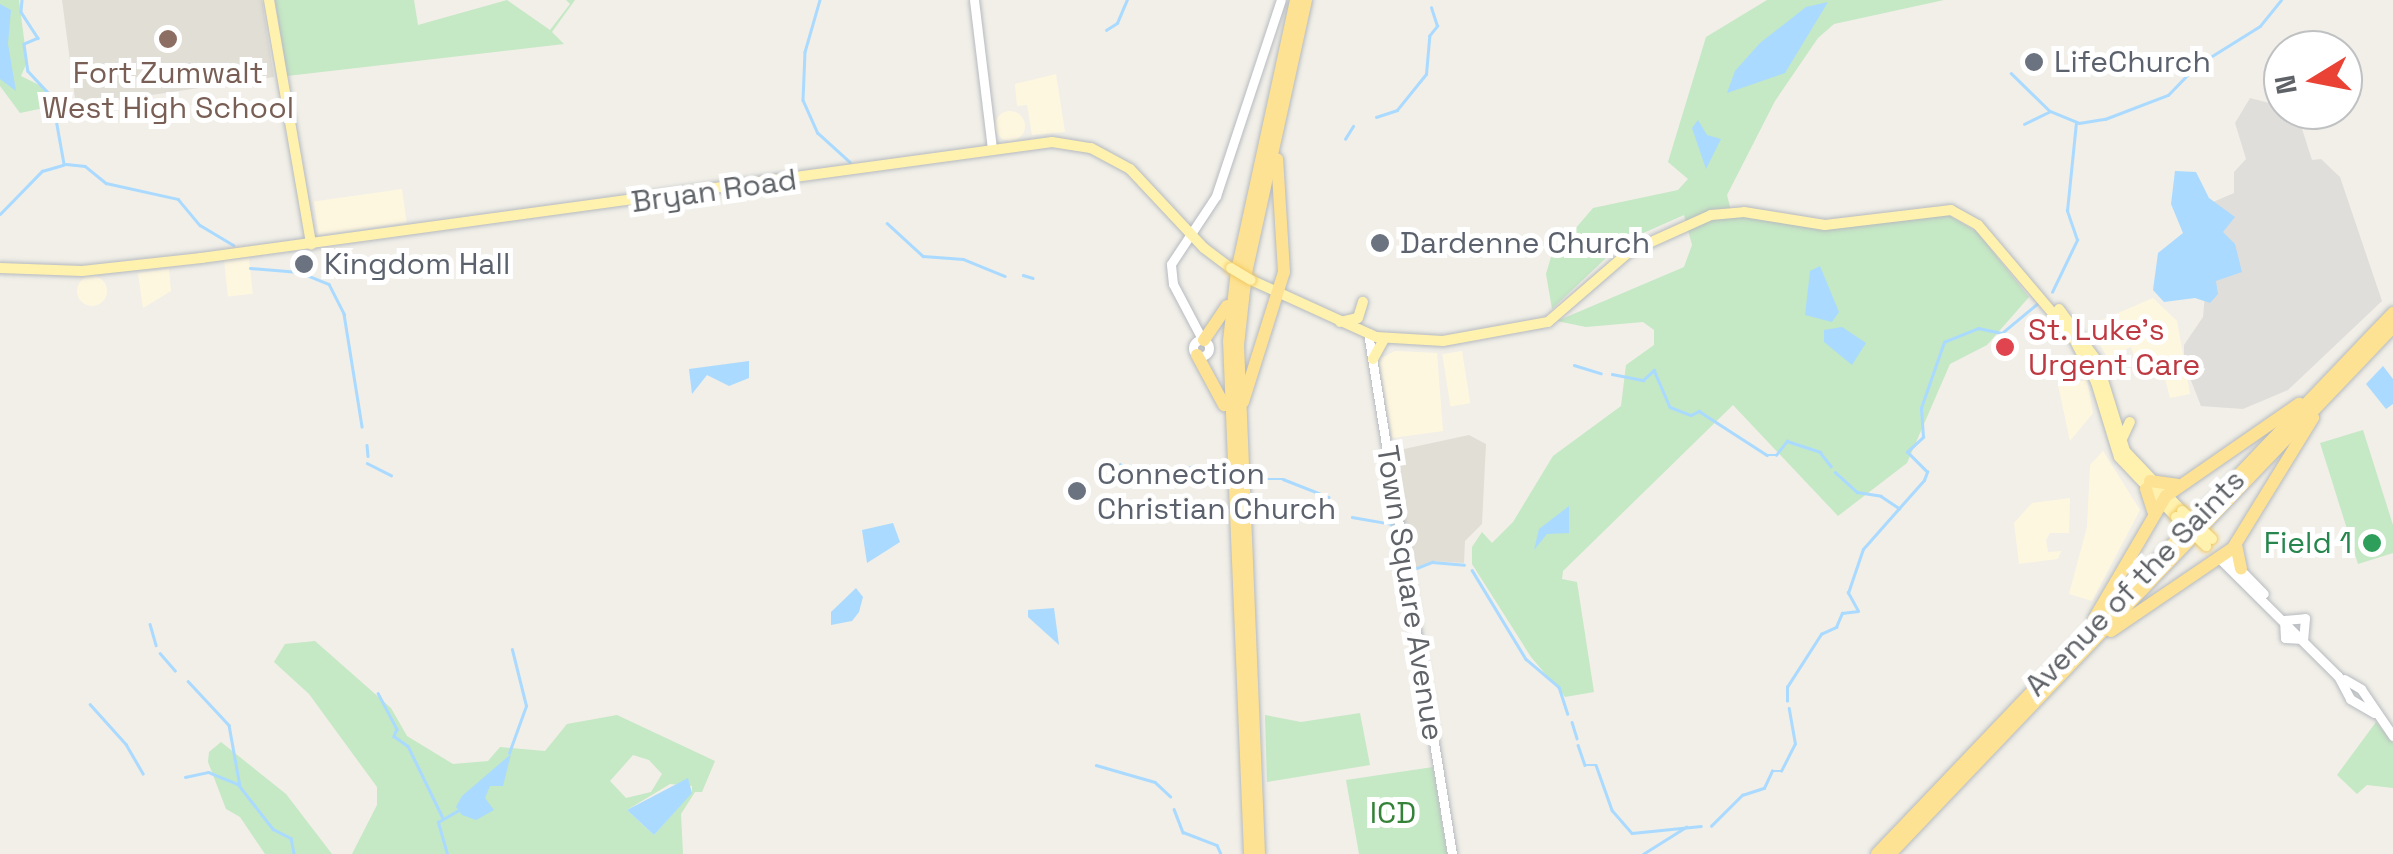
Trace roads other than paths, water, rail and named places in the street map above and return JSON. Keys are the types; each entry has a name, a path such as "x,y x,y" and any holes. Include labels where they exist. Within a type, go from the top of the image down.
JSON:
{"highway":[{"path":"1235,435 1199,345 1222,321 1296,0"},
{"path":"1235,435 1242,293 1306,0"},
{"path":"1235,435 1248,379 1280,294 1279,121"},
{"path":"1240,255 1229,341 1251,790 1250,854"},
{"name":"Avenue of the Saints","path":"1890,854 2393,313"},
{"name":"Avenue of the Saints","path":"1877,854 2393,327"},
{"path":"2229,563 2236,543 2316,414 2361,360"},
{"path":"2061,668 2093,621 2160,503 2180,484 2338,371"},
{"path":"2148,485 2180,484"},
{"path":"2148,485 2160,503"},
{"path":"2229,563 2236,543"},
{"path":"2061,668 2102,637 2208,570 2229,563"},
{"path":"1251,790 1259,854"}],"main road":[{"path":"268,0 311,244"},
{"path":"974,0 992,150"},
{"path":"1199,345 1170,275 1173,257 1223,178 1281,0"},
{"name":"Bryan Road","path":"0,268 82,272 1052,142 1099,151 1157,192 1190,232 1251,280 1384,339 1443,341 1548,322 1629,252 1713,214 1825,225 1938,208 1978,225 2046,303 2088,363 2107,404"},
{"path":"1368,333 1441,336 1538,320 1573,299 1628,246 1713,208 1823,219 1942,202 1983,222 2074,327 2097,362 2116,442 2160,503 2179,514 2209,542 2281,616 2285,638 2303,640 2393,736"},
{"path":"308,226 327,242"},
{"path":"1339,322 1358,318 1363,302"},
{"name":"Town Square Avenue","path":"1368,333 1452,854"},
{"path":"1373,360 1384,339"},
{"path":"2107,404 2130,417 2116,442"},
{"path":"2107,404 2095,432 2116,442"},
{"path":"2281,616 2305,618 2303,640"}],"water":[{"path":"1828,2 1785,73 1727,93 1735,71 1760,43 1806,7"},
{"path":"0,4 11,10 8,44 16,91 0,79"},
{"path":"1698,120 1707,135 1721,139 1706,169 1692,128"},
{"path":"2175,171 2196,172 2209,198 2235,217 2223,232 2235,244 2242,272 2216,281 2218,294 2210,303 2195,298 2164,302 2153,290 2158,253 2183,233 2171,204"},
{"path":"1820,266 1839,312 1832,322 1805,315 1810,271"},
{"path":"1842,327 1866,343 1852,365 1824,342 1824,330"},
{"path":"749,361 749,378 729,386 707,375 692,394 689,369"},
{"path":"2383,366 2393,379 2393,404 2386,409 2366,384"},
{"path":"1569,506 1569,533 1547,534 1534,550 1539,529"},
{"path":"893,523 900,542 867,563 862,530"},
{"path":"856,588 863,597 859,612 852,621 831,625 831,612"},
{"path":"1054,608 1059,645 1028,617 1028,610"},
{"path":"511,754 503,786 490,786 485,798 494,810 476,820 462,815 456,807 462,796"},
{"path":"688,778 692,793 654,835 627,810"}],"waterway":[{"path":"22,0 21,12 38,38 24,44 28,71 52,97 64,164"},
{"path":"820,0 805,52 803,100 818,133 850,162"},
{"path":"1106,30 1117,23 1127,0"},
{"path":"2011,73 2050,111 2079,123 2105,119 2168,95 2196,66 2260,26 2281,0"},
{"path":"1376,117 1397,110 1426,74 1429,36 1437,26 1431,8"},
{"path":"2024,124 2049,112"},
{"path":"2052,292 2077,240 2067,211 2076,123"},
{"path":"1345,139 1353,126"},
{"path":"66,164 85,166 106,183 178,199 200,225 233,245"},
{"path":"0,214 42,171 63,165"},
{"path":"887,223 923,256 963,259 1005,276"},
{"path":"250,268 299,272 329,284 344,314 362,427"},
{"path":"1023,275 1033,278"},
{"path":"1787,701 1787,687 1821,634 1836,627 1842,613 1858,611 1848,593 1863,549 1924,480 1927,472 1907,452 1923,437 1921,408 1944,342 1978,328 2002,333 2038,303"},
{"path":"1574,365 1601,373"},
{"path":"1612,374 1643,380 1654,370 1670,407 1691,415 1699,411 1767,455 1776,455 1787,441 1820,452 1831,466"},
{"path":"367,445 368,456"},
{"path":"367,463 391,475"},
{"path":"1120,464 1148,480 1194,466 1223,469"},
{"path":"1835,472 1857,492 1881,496 1899,508"},
{"path":"1251,479 1283,479 1329,497"},
{"path":"1352,517 1392,524 1397,576"},
{"path":"1412,570 1432,562 1464,565"},
{"path":"1472,570 1526,659 1559,687 1568,714"},
{"path":"150,624 156,645"},
{"path":"509,753 526,706 512,650"},
{"path":"160,653 175,670"},
{"path":"188,681 229,725 240,786"},
{"path":"378,693 397,729 394,736 408,746 443,818"},
{"path":"90,704 126,744 143,774"},
{"path":"1711,826 1742,795 1764,788 1772,771 1781,771 1795,744 1789,709"},
{"path":"1572,722 1577,738"},
{"path":"1578,745 1585,765 1596,765 1612,810 1632,833 1701,826"},
{"path":"1096,765 1155,782 1170,796"},
{"path":"185,777 208,772 238,784 273,829 291,838 294,854"},
{"path":"1174,809 1183,832 1217,845 1221,854"},
{"path":"447,854 438,822 459,810"},
{"path":"1643,854 1686,827"}],"place":[{"name":"Fort Zumwalt West High School","path":"168,39"},
{"name":"LifeChurch","path":"2034,62"},
{"name":"Dardenne Church","path":"1380,243"},
{"name":"Kingdom Hall","path":"304,264"},
{"name":"St. Luke's Urgent Care","path":"2005,347"},
{"name":"Connection Christian Church","path":"1077,491"},
{"name":"Field 1","path":"2372,543"}],"park label":[{"name":"ICD","path":"1393,813"}]}
